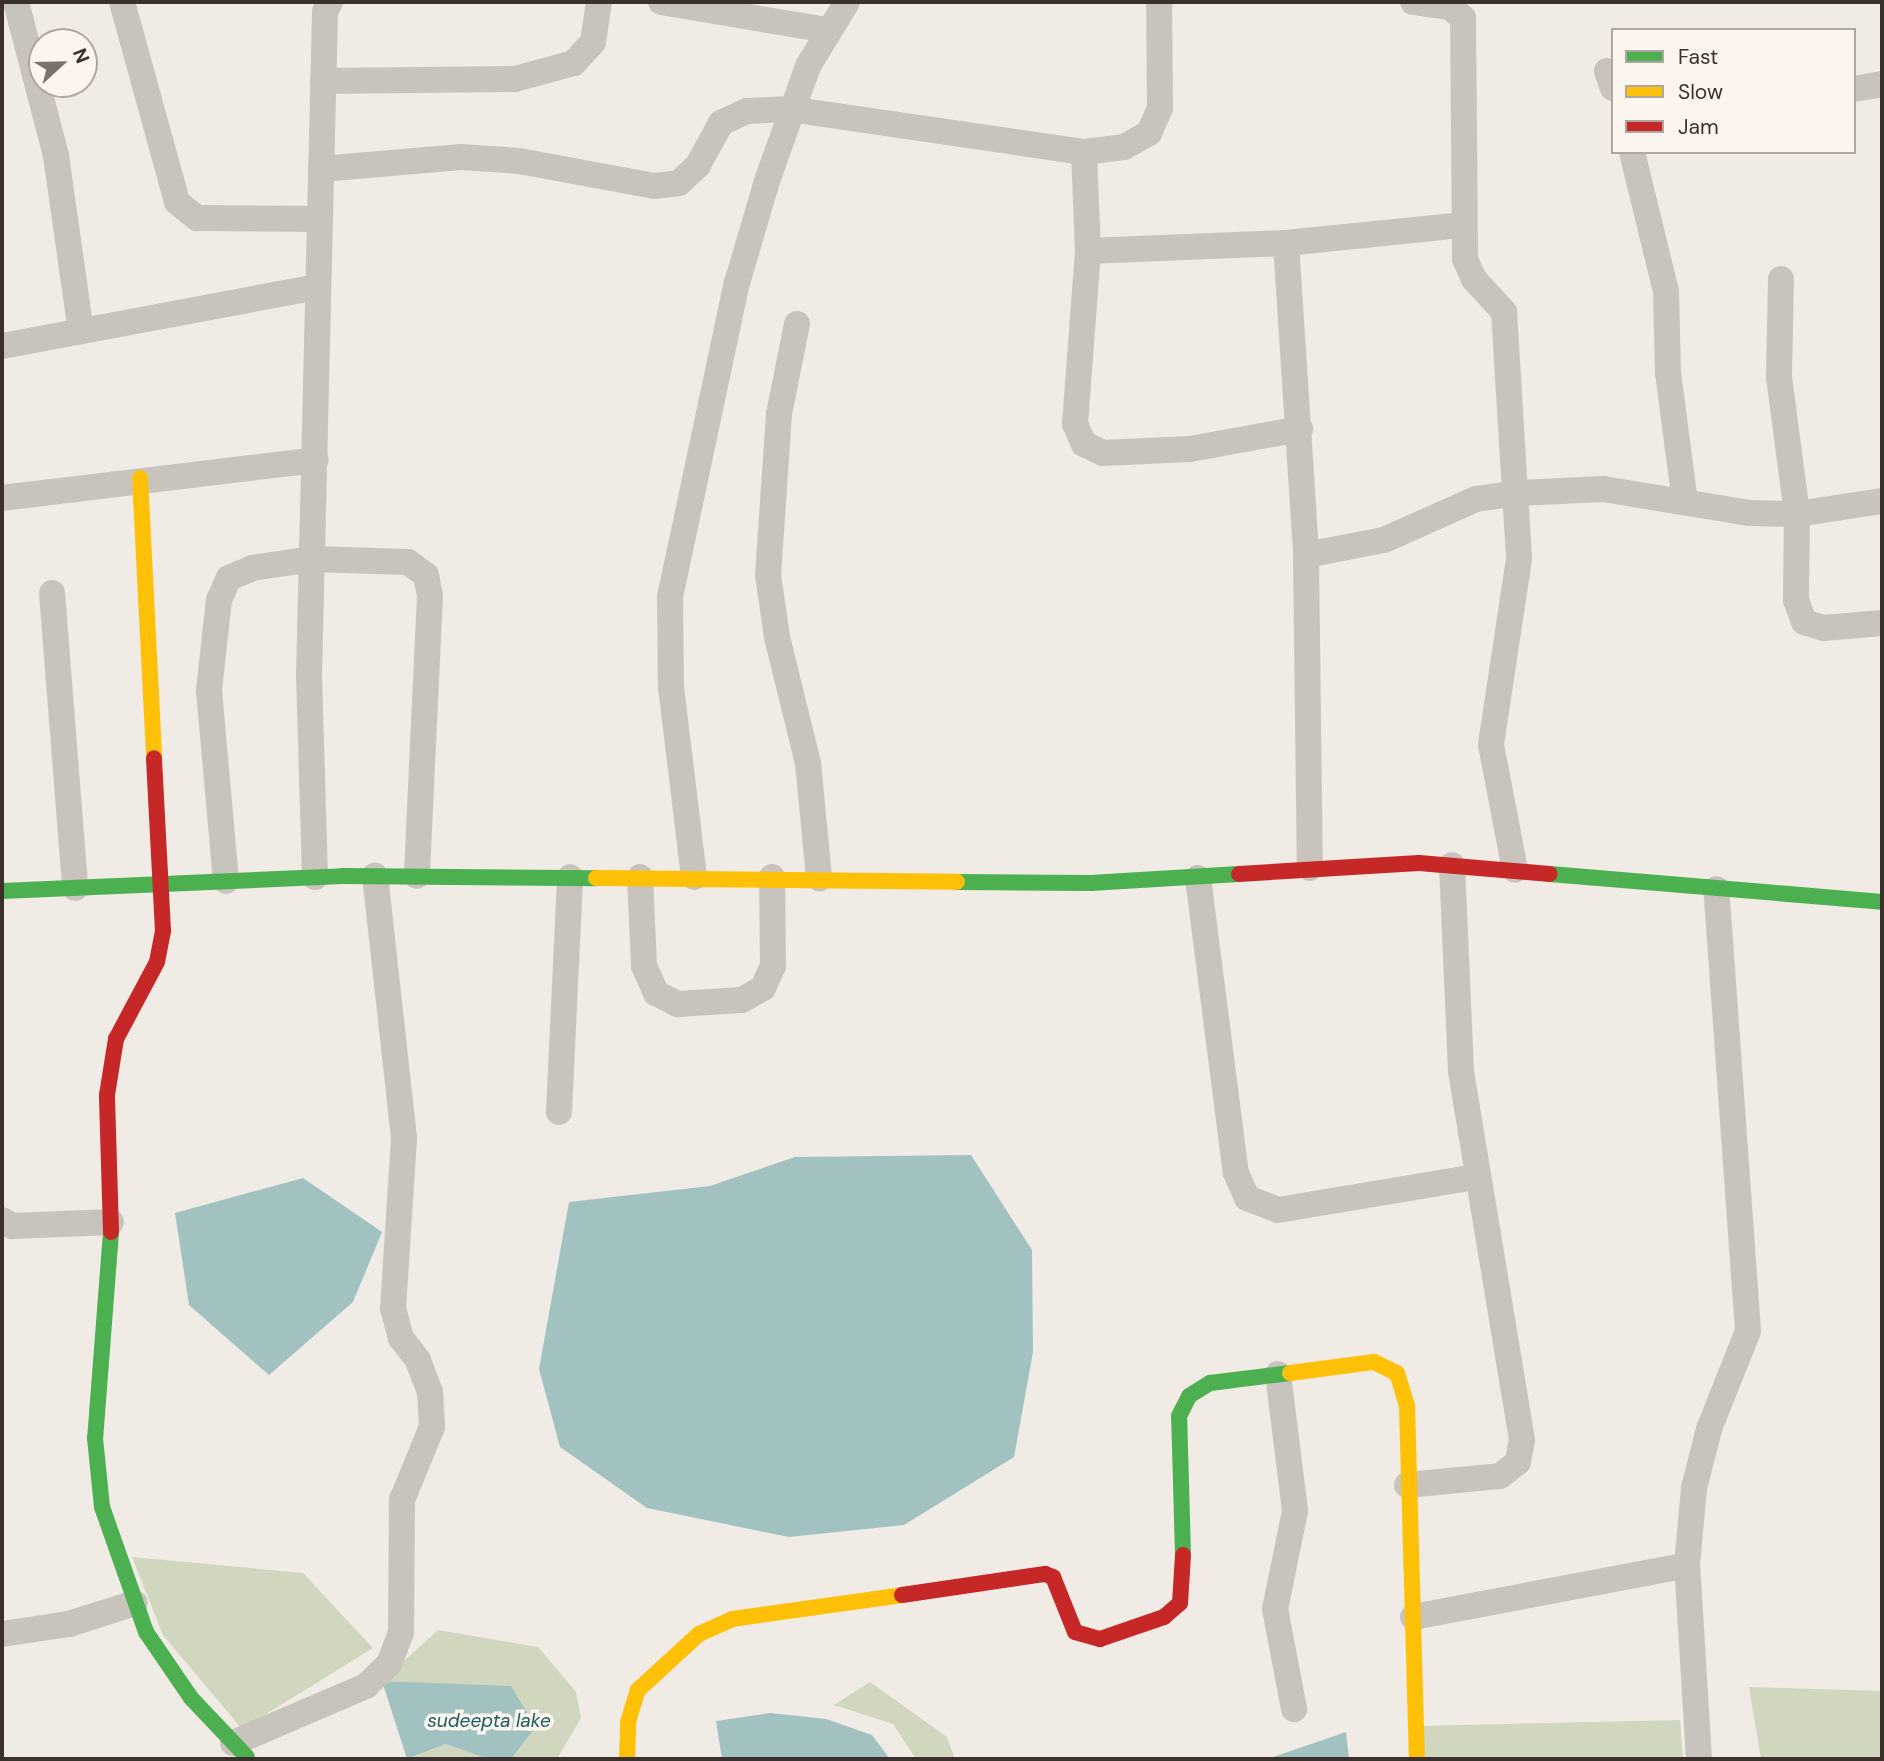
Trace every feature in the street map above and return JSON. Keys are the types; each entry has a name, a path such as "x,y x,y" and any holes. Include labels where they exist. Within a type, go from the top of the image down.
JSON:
{"street":[{"path":"16,2 56,156 81,331"},
{"path":"122,2 177,202 197,218 320,219"},
{"path":"315,877 309,676 325,12 330,2"},
{"path":"323,81 515,79 574,63 593,42 599,2"},
{"path":"661,2 702,6 827,30"},
{"path":"694,877 671,688 670,597 737,283 789,109 827,30 847,2"},
{"path":"321,169 472,158 519,160 655,186 679,183 698,164 721,122 747,111 789,109 1084,152 1124,147 1149,133 1160,108 1158,2"},
{"path":"1413,2 1450,7 1463,18 1465,259 1474,279 1504,312 1505,393 1518,493 1519,559 1491,745 1515,870"},
{"path":"1856,89 1882,84"},
{"path":"1084,152 1088,251 1074,425 1084,444 1103,453 1190,449 1300,429"},
{"path":"1632,154 1666,291 1668,373 1685,502"},
{"path":"1088,251 1286,243 1464,225"},
{"path":"1286,243 1306,555 1310,868"},
{"path":"1781,279 1779,377 1797,514 1796,600 1804,622 1824,628 1882,623"},
{"path":"2,346 318,287"},
{"path":"797,324 779,414 768,575 777,638 807,763 819,878"},
{"path":"2,498 140,478 316,460"},
{"path":"140,478 157,884 163,930 157,962 116,1039 107,1095 111,1222 107,1351 95,1438 102,1507 146,1632 191,1698 240,1750 366,1686 389,1664 401,1632 402,1500 432,1427 430,1392 418,1360 401,1338 393,1309 404,1138 375,876"},
{"path":"1306,555 1384,540 1455,506 1518,493 1603,489 1685,502 1797,514 1882,502"},
{"path":"226,881 209,690 219,600 229,578 252,568 313,559 408,562 426,575 430,596 418,876"},
{"path":"52,593 75,888"},
{"path":"1407,1485 1500,1476 1518,1462 1522,1440 1475,1177 1461,1071 1452,865"},
{"path":"2,891 375,876 772,877 1091,883 1198,878 1310,868 1452,865 1882,902"},
{"path":"559,1112 570,877"},
{"path":"640,877 644,966 656,993 678,1004 742,1000 763,988 773,966 772,877"},
{"path":"1198,878 1236,1173 1247,1198 1278,1210 1378,1198 1475,1177"},
{"path":"1699,1759 1687,1565 1694,1488 1709,1429 1748,1331 1716,889"},
{"path":"2,1220 12,1226 111,1222"},
{"path":"627,1759 628,1722 638,1689 699,1634 732,1619 1045,1574 1053,1577 1075,1632 1084,1639 1100,1639 1164,1617 1180,1604 1184,1580 1179,1416 1189,1396 1210,1383 1374,1362 1397,1373 1407,1405 1407,1485 1417,1759"},
{"path":"1278,1374 1295,1511 1275,1609 1294,1709"},
{"path":"1413,1617 1687,1565"},
{"path":"2,1634 69,1624 135,1603"}],"green space":[{"path":"132,1557 303,1573 373,1648 242,1729 163,1635"},
{"path":"438,1630 538,1647 576,1692 581,1718 557,1759 511,1759 536,1727 511,1687 382,1681"},
{"path":"870,1682 947,1737 955,1759 916,1759 893,1724 834,1705"},
{"path":"1749,1687 1882,1691 1882,1759 1761,1759"},
{"path":"1680,1720 1683,1759 1422,1759 1420,1726"},
{"path":"446,1744 488,1759 409,1759"}],"water":[{"path":"971,1155 1032,1250 1033,1352 1014,1457 904,1525 789,1537 647,1508 560,1447 539,1369 569,1202 710,1186 795,1157"},
{"path":"303,1178 382,1232 353,1302 269,1375 189,1305 175,1213"},
{"name":"sudeepta lake","path":"382,1681 511,1686 536,1727 511,1759 488,1759 446,1744 407,1759"},
{"path":"770,1713 826,1719 872,1735 890,1759 722,1759 716,1721"},
{"path":"1346,1732 1349,1759 1267,1759"}],"traffic: fast":[{"path":"957,882 1091,883 1239,874"},
{"path":"1550,874 1882,902"},
{"path":"2,891 343,876 596,878"},
{"path":"111,1232 95,1438 102,1507 146,1632 191,1698 247,1757"},
{"path":"1183,1555 1179,1416 1189,1396 1210,1383 1290,1373"}],"traffic: slow":[{"path":"140,478 154,758"},
{"path":"596,878 957,882"},
{"path":"1290,1373 1374,1362 1397,1373 1407,1405 1417,1759"},
{"path":"627,1759 628,1722 638,1690 699,1634 732,1619 902,1595"}],"traffic: jam":[{"path":"111,1232 107,1095 116,1039 157,962 163,931 154,758"},
{"path":"1239,874 1419,863 1550,874"},
{"path":"902,1595 1045,1574 1053,1577 1075,1632 1100,1639 1164,1617 1180,1603 1183,1555"}]}
